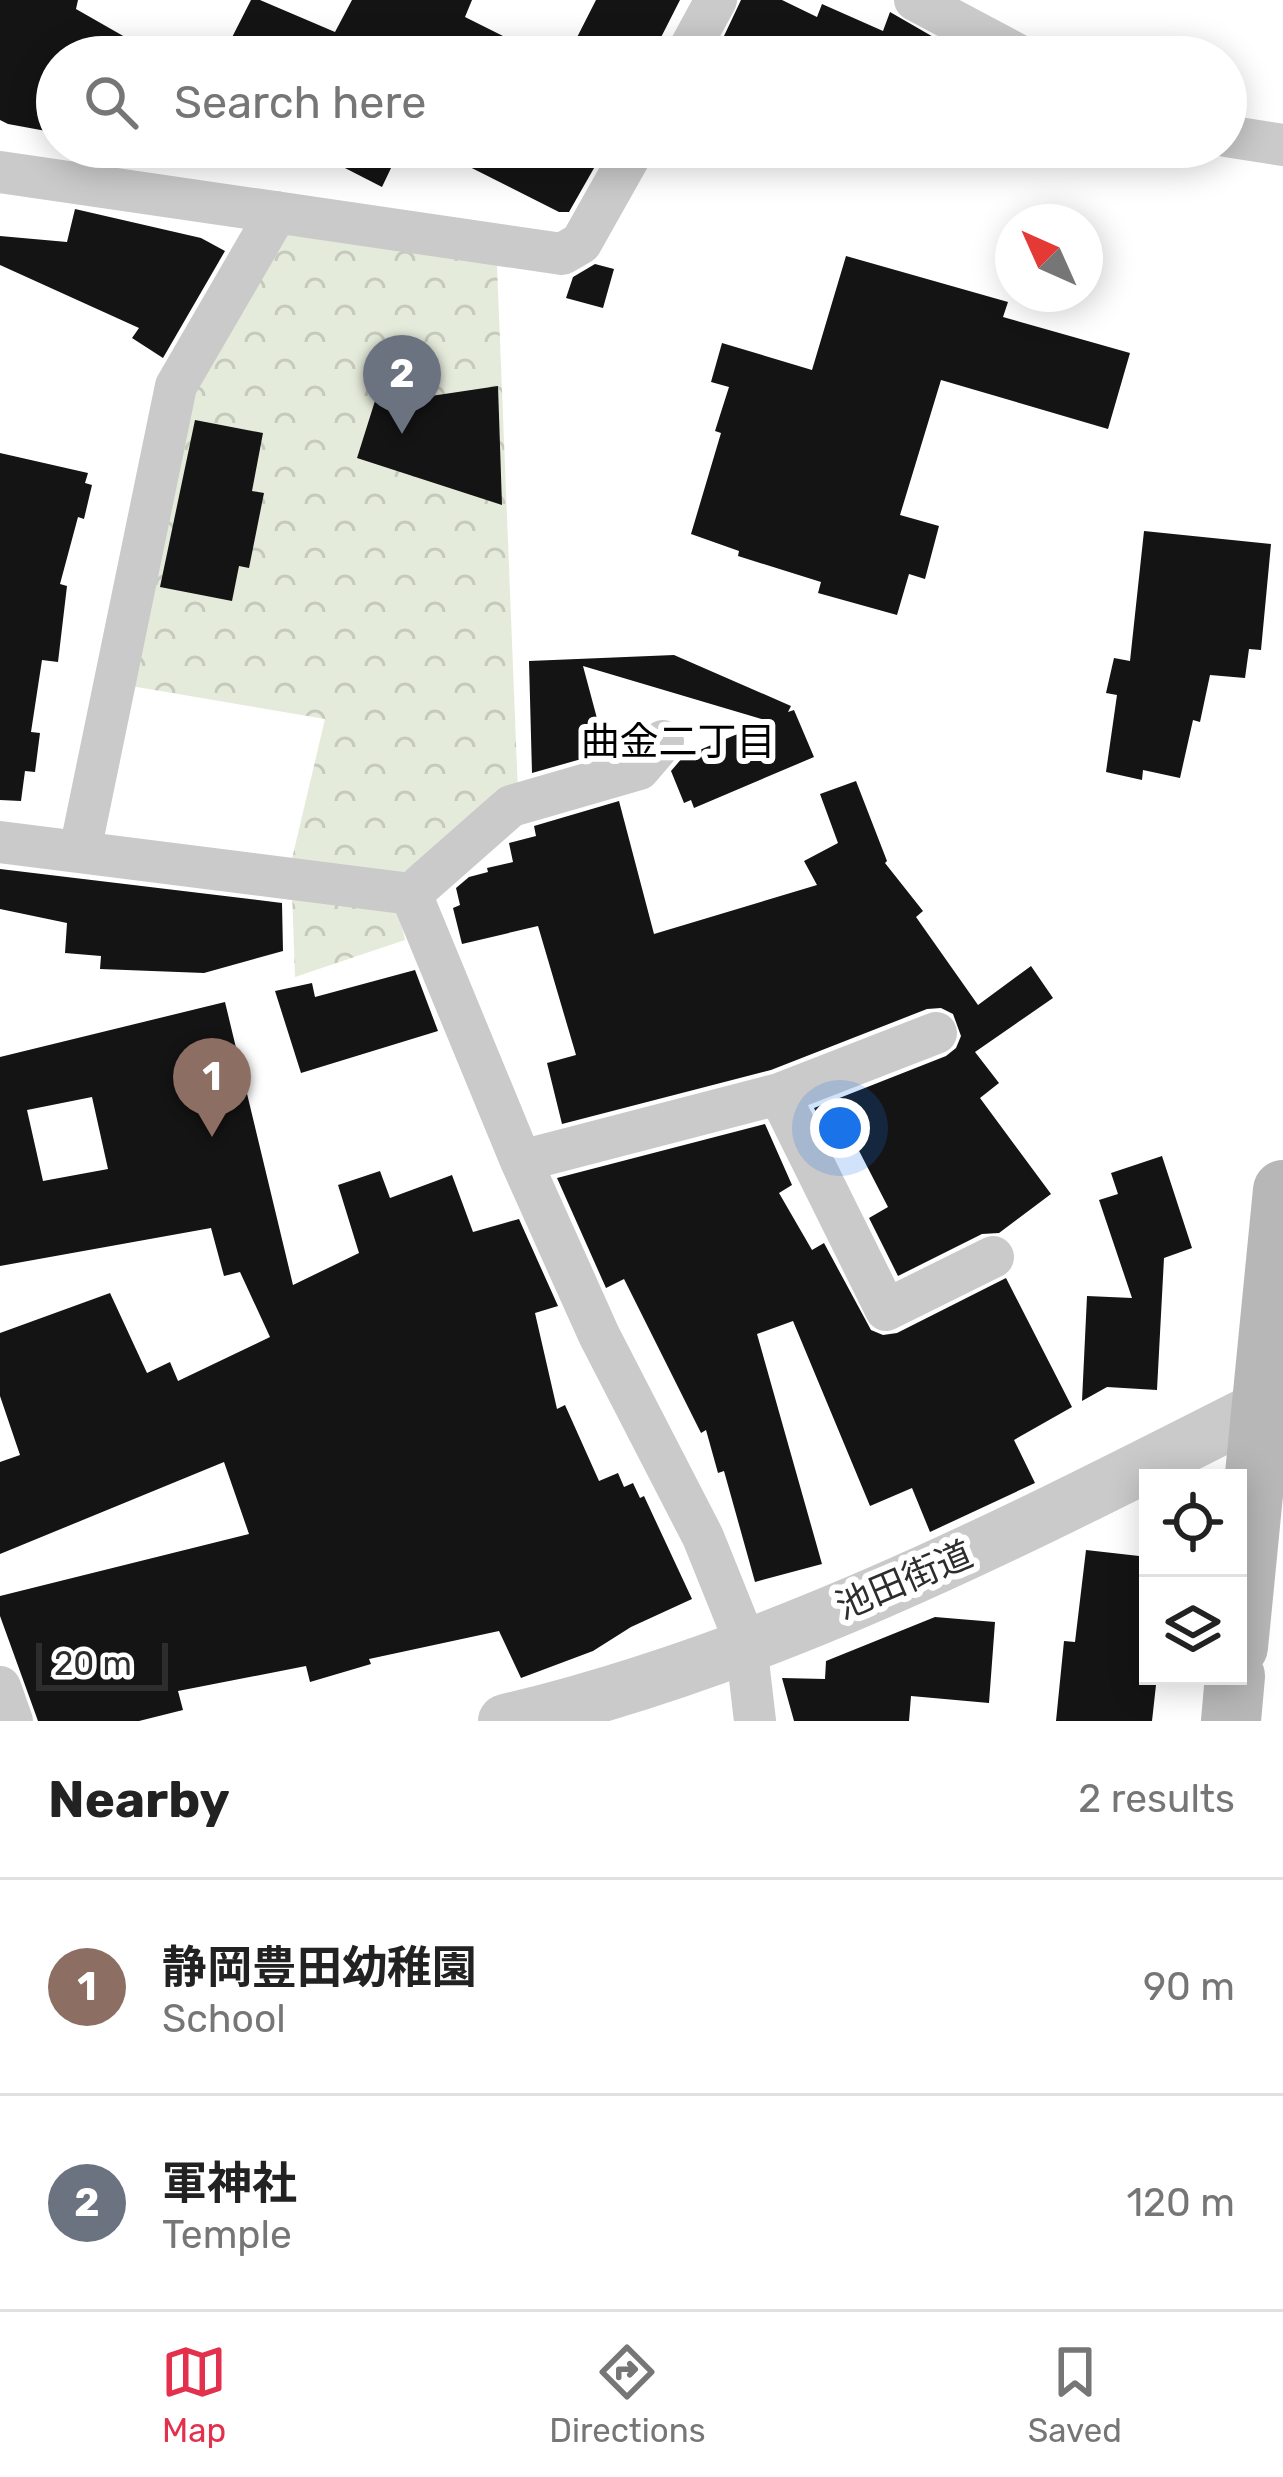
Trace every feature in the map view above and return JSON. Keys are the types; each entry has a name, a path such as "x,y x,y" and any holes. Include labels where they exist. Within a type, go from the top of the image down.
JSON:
{"main road":[{"path":"1247,1583 1273,1400 1283,1190"},
{"path":"1231,1721 1234,1685"}],"street":[{"path":"696,36 716,0"},
{"path":"915,0 983,36"},
{"path":"1247,139 1283,145"},
{"path":"0,172 562,254 581,243 623,168"},
{"path":"80,850 176,386 277,212"},
{"path":"0,842 411,894 511,806 639,769 663,741"},
{"path":"411,894 599,1335 703,1537 746,1644 755,1721"},
{"path":"521,1161 779,1094 936,1033"},
{"path":"779,1094 886,1310 993,1257"},
{"name":"池田街道","path":"505,1721 625,1688 746,1644 1006,1537 1273,1400"},
{"path":"0,1687 12,1721"}],"green space":[{"path":"284,234 497,265 518,793 392,880 405,940 295,977 291,863 325,719 125,685 181,389"}],"building":[{"path":"0,0 78,0 76,9 123,36 36,36 36,129 0,120"},
{"path":"251,0 335,32 352,0 472,0 465,17 503,36 233,36"},
{"path":"596,0 680,0 662,36 578,36"},
{"path":"741,0 782,0 817,17 822,4 883,31 890,12 932,36 724,36"},
{"path":"345,168 391,168 382,187"},
{"path":"472,168 594,168 569,212 559,212"},
{"path":"75,209 201,238 225,251 163,358 132,338 139,328 0,265 0,236 67,242"},
{"path":"846,256 995,298 995,312 1005,312 1003,317 1130,353 1108,429 941,380 900,515 939,526 925,579 909,574 897,615 818,593 821,582 738,556 739,551 691,534 721,433 715,431 729,387 711,382 722,343 812,370"},
{"path":"595,264 614,269 603,308 566,298 573,277"},
{"path":"386,366 436,381 431,396 498,386 502,505 357,458"},
{"path":"195,420 263,433 252,491 264,493 249,568 239,566 232,601 160,587"},
{"path":"0,453 88,473 85,483 92,485 60,584 67,586 58,662 42,660 31,732 40,733 35,772 25,771 21,801 0,800"},
{"path":"1144,531 1271,544 1261,650 1249,649 1245,678 1210,675 1200,722 1193,720 1180,778 1143,770 1142,780 1106,772 1117,695 1106,693 1114,658 1130,661"},
{"path":"674,655 791,706 788,712 794,710 814,757 694,808 691,800 684,803 671,771 683,757 768,721 583,666 606,752 532,773 529,661"},
{"path":"856,781 885,863 923,911 916,917 978,1005 1031,966 1053,998 975,1052 999,1083 980,1098 1051,1194 999,1233 982,1234 898,1276 869,1218 888,1207 855,1143 835,1150 814,1108 946,1056 961,1036 953,1014 941,1008 927,1009 771,1070 562,1124 547,1063 576,1055 538,926 462,944 453,908 460,905 456,888 469,877 488,872 487,868 513,862 509,843 536,836 534,826 619,801 654,934 817,885 804,861 838,843 820,794"},
{"path":"0,869 282,903 283,951 204,973 100,969 101,956 65,953 67,923 0,909"},
{"path":"415,970 438,1031 301,1073 275,991 312,983 315,997"},
{"path":"225,1002 293,1285 359,1253 338,1185 380,1171 390,1198 452,1175 473,1232 519,1219 558,1306 535,1313 557,1409 565,1405 599,1481 618,1473 624,1487 633,1483 640,1498 644,1496 692,1599 593,1651 521,1678 499,1631 369,1659 371,1664 310,1682 306,1666 178,1691 183,1710 139,1721 38,1721 0,1616 0,1596 249,1534 224,1462 0,1554 0,1462 20,1455 0,1396 0,1333 110,1293 147,1373 170,1362 178,1381 270,1337 240,1272 224,1276 211,1228 0,1266 0,1057","holes":["92,1097 108,1169 43,1181 27,1110"]},
{"path":"765,1124 792,1185 779,1193 812,1250 824,1243 871,1330 897,1333 1006,1278 1072,1407 1014,1440 1035,1483 930,1532 912,1488 870,1506 793,1321 757,1334 822,1564 755,1582 724,1471 718,1473 706,1430 701,1433 624,1279 606,1288 557,1178"},
{"path":"1162,1156 1192,1248 1164,1258 1157,1390 1107,1387 1082,1401 1087,1296 1132,1298 1099,1200 1118,1194 1111,1173"},
{"path":"1086,1550 1139,1556 1139,1685 1156,1685 1152,1721 1056,1721 1064,1641 1075,1642"},
{"path":"935,1617 995,1622 989,1703 911,1696 909,1721 794,1721 782,1678 825,1679 826,1661"}],"place":[{"name":"軍神社","path":"402,434"},
{"name":"静岡豊田幼稚園","path":"212,1137"}],"district":[{"name":"曲金二丁目","path":"678,742"}]}
